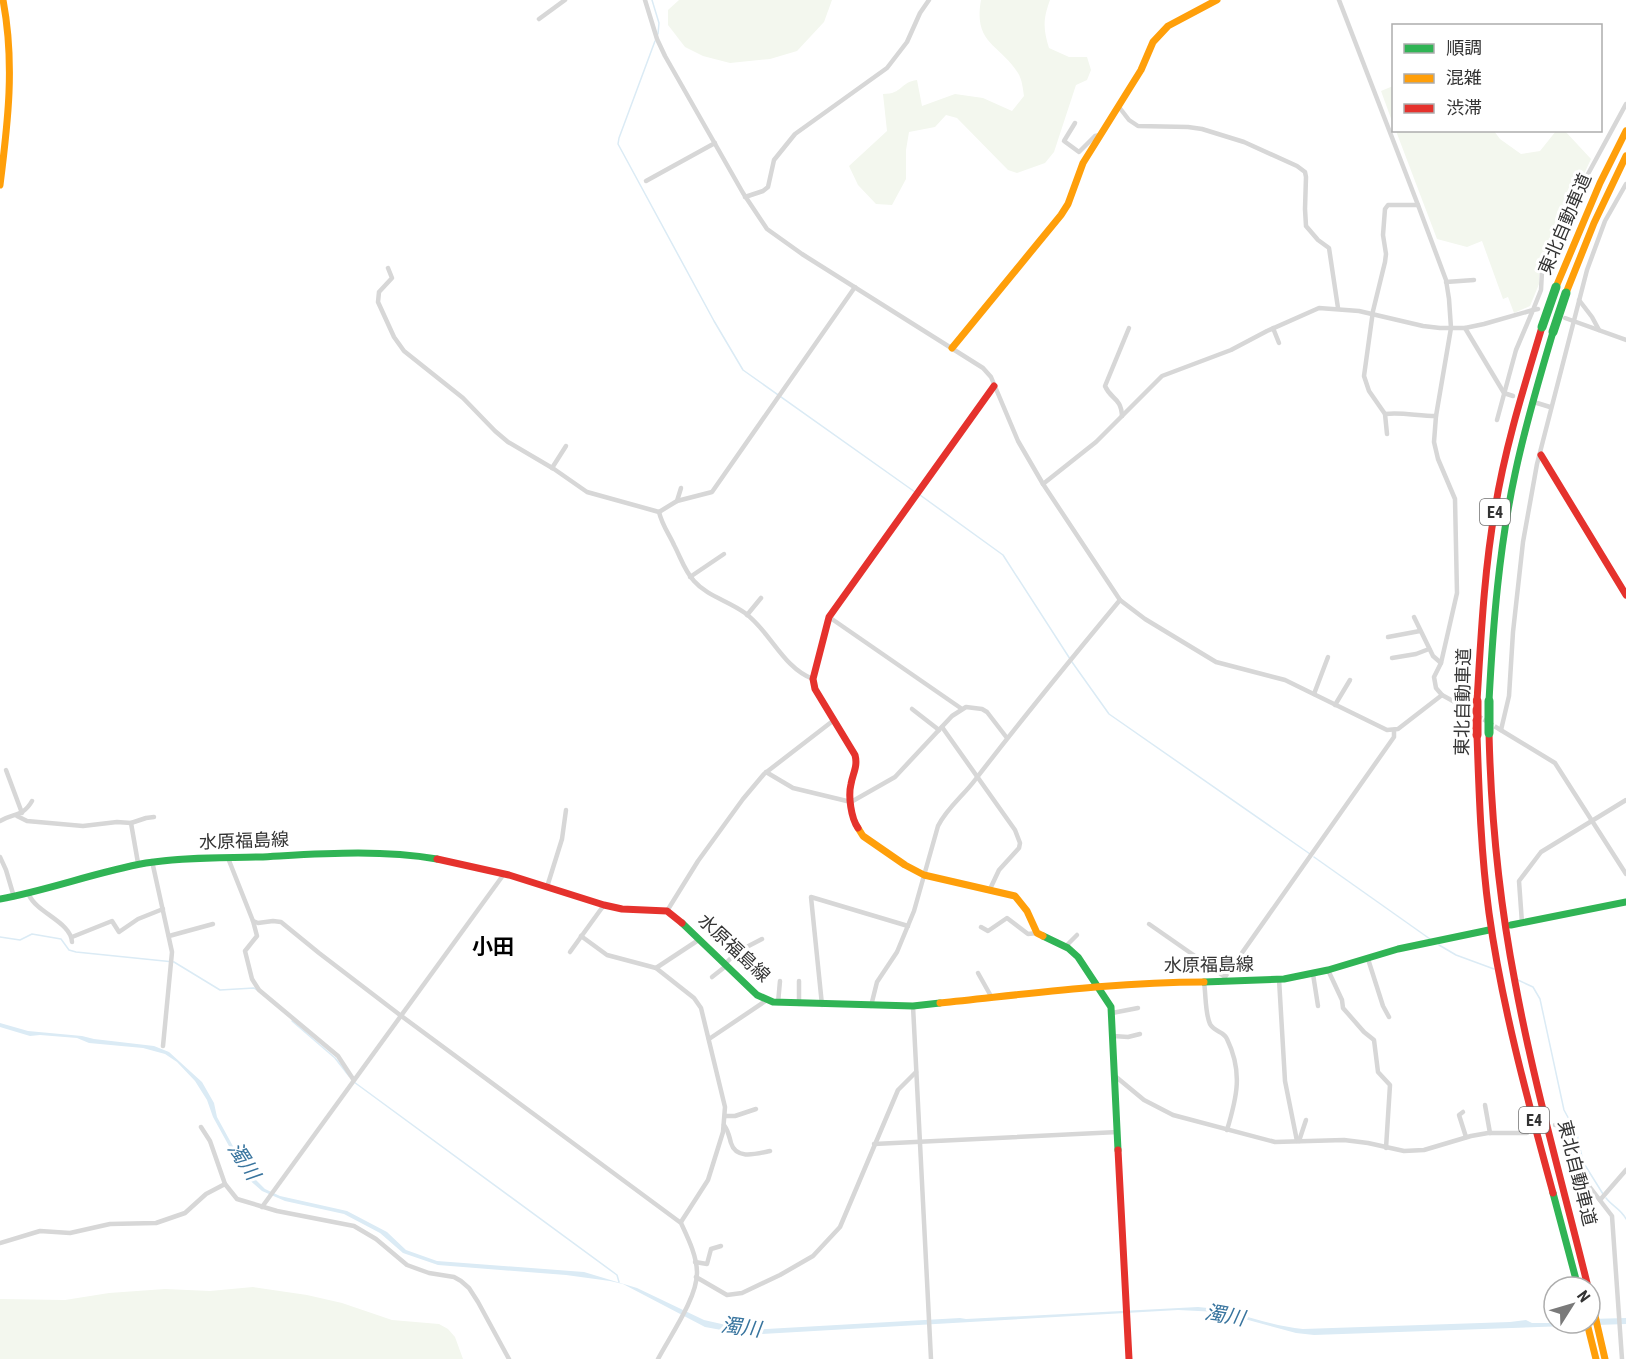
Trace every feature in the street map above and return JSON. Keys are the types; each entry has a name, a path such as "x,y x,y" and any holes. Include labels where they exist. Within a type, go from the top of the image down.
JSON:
{"main road":[{"path":"0,185 12,82 10,34 3,0"},
{"path":"952,348 1061,215 1068,204 1083,163 1141,70 1153,42 1168,26 1215,1"},
{"name":"東北自動車道","path":"1575,1275 1509,1017 1491,934 1483,856 1477,701 1482,616 1495,509 1514,422 1556,287 1600,183 1626,131"},
{"name":"東北自動車道","path":"1585,1275 1542,1103 1507,938 1495,848 1489,701 1494,618 1509,512 1531,404 1566,293 1594,223 1626,156"},
{"path":"994,386 829,617 813,679 815,689 855,755 857,764 850,786 851,802 855,824 863,837 924,875 1009,893 1018,899 1027,910 1037,933 1065,947 1078,957 1111,1006 1129,1359"},
{"path":"1541,454 1626,595"},
{"name":"水原福島線","path":"0,899 29,895 138,863 152,861 359,853 412,855 461,863 504,874 622,909 667,911 700,939 749,988 767,1000 778,1003 822,1005 913,1006 1150,982 1279,979 1313,974 1434,941 1491,934"},
{"path":"1511,925 1626,902"},
{"path":"1593,1335 1596,1359"},
{"path":"1595,1335 1605,1359"}],"street":[{"path":"539,19 565,0"},
{"path":"645,0 657,39 665,56 761,221 773,235 983,368 994,386 1018,441 1043,484 1120,600 1145,619 1216,662 1278,677 1387,730 1394,730 1442,695"},
{"path":"745,197 768,187 774,160 795,134 887,68 907,42 920,13 929,0"},
{"path":"1339,0 1446,282 1451,328 1436,416 1434,442 1438,459 1455,499 1457,593 1441,663 1434,682 1442,695 1471,711"},
{"path":"1497,420 1516,350 1535,310 1541,290 1542,272 1582,185 1626,104"},
{"path":"1119,107 1134,124 1188,127 1228,136 1268,152 1301,169 1306,177 1306,226 1318,240 1329,248 1338,308"},
{"path":"1075,123 1064,141 1079,152 1095,136 1100,135"},
{"path":"646,181 715,143"},
{"path":"1626,184 1601,229 1550,407 1523,542 1513,632 1509,696 1500,729 1555,763 1626,874"},
{"path":"1387,434 1385,414 1369,391 1364,376 1373,315 1386,254 1383,235 1386,207 1418,205"},
{"path":"388,268 392,278 379,292 378,302 394,337 404,351 463,398 508,442 587,492 659,512 677,501 712,492 855,287"},
{"path":"1446,282 1474,280"},
{"path":"1579,300 1599,331"},
{"path":"1043,484 1066,467 1162,376 1231,350 1319,308 1338,308 1423,326 1451,328 1465,328 1499,321 1535,310"},
{"path":"1565,318 1626,340"},
{"path":"1122,416 1119,401 1105,386 1129,328"},
{"path":"1273,328 1279,343"},
{"path":"1465,328 1504,393 1513,396"},
{"path":"1537,403 1550,407"},
{"path":"1385,414 1436,416"},
{"path":"552,468 566,446"},
{"path":"677,501 681,488"},
{"path":"659,512 666,531 690,577 705,591 747,615 797,670 813,679"},
{"path":"690,577 724,554"},
{"path":"747,615 761,598"},
{"path":"871,1006 878,982 897,952 908,926 943,816 978,777 1120,600"},
{"path":"829,617 962,709"},
{"path":"1414,618 1433,656 1441,663"},
{"path":"1388,637 1420,631"},
{"path":"1392,658 1429,649"},
{"path":"1314,694 1328,657"},
{"path":"1335,705 1350,680"},
{"path":"766,772 793,788 851,802 895,777 952,716 962,709 974,708 987,712 1007,738"},
{"path":"912,709 941,729 1015,830 1020,843 1017,852 999,870 990,889"},
{"path":"667,911 698,861 743,799 766,772 834,720"},
{"path":"1149,924 1225,979 1394,737 1394,730"},
{"path":"6,770 19,814 27,821 83,826 117,822 131,823 154,817"},
{"path":"1,820 19,814 28,808 32,801"},
{"path":"1522,924 1519,881 1541,852 1626,801"},
{"path":"548,887 562,839 566,810"},
{"path":"131,823 138,863"},
{"path":"0,857 14,897"},
{"path":"228,858 257,936 245,951 254,983 259,990 338,1056 353,1079"},
{"path":"152,861 172,952 163,1046"},
{"path":"262,1207 504,874"},
{"path":"29,895 30,899 45,913 64,926 72,940 112,921 119,932 138,919 163,909"},
{"path":"822,1005 811,897 908,926"},
{"path":"570,952 604,905"},
{"path":"981,927 988,931 1006,918 1028,934 1037,933"},
{"path":"253,921 258,923 281,922 400,1016 681,1222 695,1262 695,1284 658,1359"},
{"path":"169,936 213,924"},
{"path":"1065,947 1077,935"},
{"path":"581,936 607,955 656,968 697,1002 709,1039 726,1116 708,1180 681,1222"},
{"path":"656,968 700,939"},
{"path":"712,977 737,952 762,939"},
{"path":"1368,959 1383,1006 1389,1017"},
{"path":"1328,970 1342,1000 1343,1008 1374,1040 1378,1072 1390,1086 1386,1148"},
{"path":"978,973 992,998"},
{"path":"1313,974 1318,1006"},
{"path":"1279,979 1285,1081 1298,1141"},
{"path":"778,1003 780,981"},
{"path":"799,981 800,1004"},
{"path":"1204,982 1210,1023 1214,1029 1227,1037 1238,1073 1237,1097 1227,1130"},
{"path":"709,1039 747,1016 767,1000"},
{"path":"913,1006 931,1359"},
{"path":"1112,1013 1138,1008"},
{"path":"1113,1036 1128,1037 1140,1034"},
{"path":"696,1277 718,1291 731,1294 742,1293 804,1263 840,1227 898,1090 916,1071"},
{"path":"1115,1076 1144,1100 1173,1115 1275,1142 1344,1140 1404,1151 1424,1150 1466,1137 1490,1133 1527,1133"},
{"path":"1485,1105 1490,1133"},
{"path":"726,1116 735,1116 756,1109"},
{"path":"1463,1112 1459,1115 1466,1137"},
{"path":"1298,1141 1306,1120"},
{"path":"724,1125 730,1134 732,1146 742,1155 770,1151"},
{"path":"1555,1125 1563,1125 1567,1128 1579,1173 1612,1216 1622,1359"},
{"path":"201,1127 210,1141 225,1184 237,1199 262,1207 354,1226 376,1239 408,1265 429,1273 454,1277 461,1281 469,1288 478,1302 509,1359"},
{"path":"874,1144 1118,1132"},
{"path":"1600,1200 1626,1170"},
{"path":"0,1243 40,1231 70,1233 110,1224 156,1223 185,1213 206,1194 225,1184"},
{"path":"695,1262 707,1263 711,1249 721,1246"}],"shaded area":[{"path":"679,0 832,0 824,22 797,51 770,59 730,63 703,56 685,47 668,25 668,10"},
{"path":"981,0 1050,0 1045,24 1049,48 1069,57 1087,57 1091,70 1087,80 1076,85 1054,152 1045,163 1017,173 1008,170 957,118 946,115 935,127 909,132 906,150 906,179 892,205 876,204 858,185 849,166 887,131 883,94 894,92 907,83 917,80 922,106 955,94 983,98 1012,111 1024,96 1018,73 984,35 980,15"},
{"path":"1392,86 1392,121 1381,91"},
{"path":"1396,132 1495,132 1500,139 1521,154 1540,151 1555,132 1566,132 1591,159 1544,260 1539,284 1530,306 1514,313 1508,297 1503,299 1482,241 1467,247 1437,239"},
{"name":"濁川","path":"0,1023 28,1031 154,1046 169,1052 202,1082 214,1103 217,1117 246,1170 265,1189 280,1196 347,1211 387,1232 406,1250 437,1261 584,1272 637,1288 704,1320 748,1330 1198,1307 1303,1329 1526,1320 1532,1323 1542,1323 1542,1327 1314,1335 1296,1333 1219,1312 1178,1310 761,1334 738,1333 705,1327 623,1284 566,1275 438,1265 403,1253 380,1233 344,1214 285,1201 262,1191 246,1177 195,1081 177,1062 165,1054 143,1048 89,1043 77,1038 30,1036 0,1027"},
{"path":"253,1287 342,1303 392,1320 439,1324 455,1337 463,1359 0,1359 0,1299 65,1300 109,1293 165,1289 210,1291"},
{"name":"濁川","path":"1626,1318 1626,1324 1602,1325 1602,1319"}],"waterway":[{"path":"652,0 659,23 658,34"},
{"path":"655,41 618,144 714,321 743,370 915,492"},
{"path":"920,495 1003,555 1072,662 1109,714 1310,854"},
{"path":"1314,857 1430,939"},
{"path":"0,937 20,940 32,934 61,939 69,950 76,952 174,962 220,990 254,988 257,990"},
{"path":"1439,945 1456,955 1494,969"},
{"path":"1518,980 1533,987 1540,999 1564,1110 1577,1134 1583,1162 1603,1194"},
{"path":"292,1021 335,1058 349,1076"},
{"path":"354,1082 617,1275 619,1282"},
{"path":"1606,1198 1626,1219"}],"tunnel":[{"path":"1478,716 1499,729"}],"traffic: fast":[{"path":"1542,327 1556,287"},
{"path":"1553,332 1566,293"},
{"path":"1489,701 1492,644 1509,502 1528,420 1553,332"},
{"path":"1489,701 1489,733"},
{"path":"0,899 127,867 174,860 348,853 393,854 437,859"},
{"path":"1511,925 1626,902"},
{"path":"682,923 757,995 773,1002 913,1006 940,1003"},
{"path":"1204,982 1284,979 1328,970 1398,949 1489,930"},
{"path":"1043,936 1068,948 1078,957 1111,1007 1118,1150"},
{"path":"1553,1193 1575,1275"}],"traffic: slow":[{"path":"0,185 9,92 9,47 3,0"},
{"path":"952,348 1061,215 1068,204 1083,163 1141,70 1153,42 1168,26 1217,0"},
{"path":"1556,287 1600,183 1626,131"},
{"path":"1566,293 1594,223 1626,156"},
{"path":"858,828 863,836 905,865 924,875 1015,896 1027,911 1037,933 1043,936"},
{"path":"940,1003 1105,986 1204,982"},
{"path":"1590,1335 1596,1359"},
{"path":"1599,1335 1605,1359"}],"traffic: jam":[{"path":"1477,701 1486,581 1495,509 1510,440 1542,327"},
{"path":"858,828 850,801 850,789 856,766 855,755 815,689 813,679 829,617 994,386"},
{"path":"1541,455 1626,595"},
{"path":"1477,701 1477,735"},
{"path":"1489,733 1497,858 1509,951 1531,1059 1585,1275"},
{"path":"1477,735 1484,869 1494,948 1516,1054 1553,1193"},
{"path":"437,859 509,875 604,905 622,909 667,911 682,923"},
{"path":"1118,1150 1129,1359"}],"district":[{"name":"小田","path":"493,947"}]}
